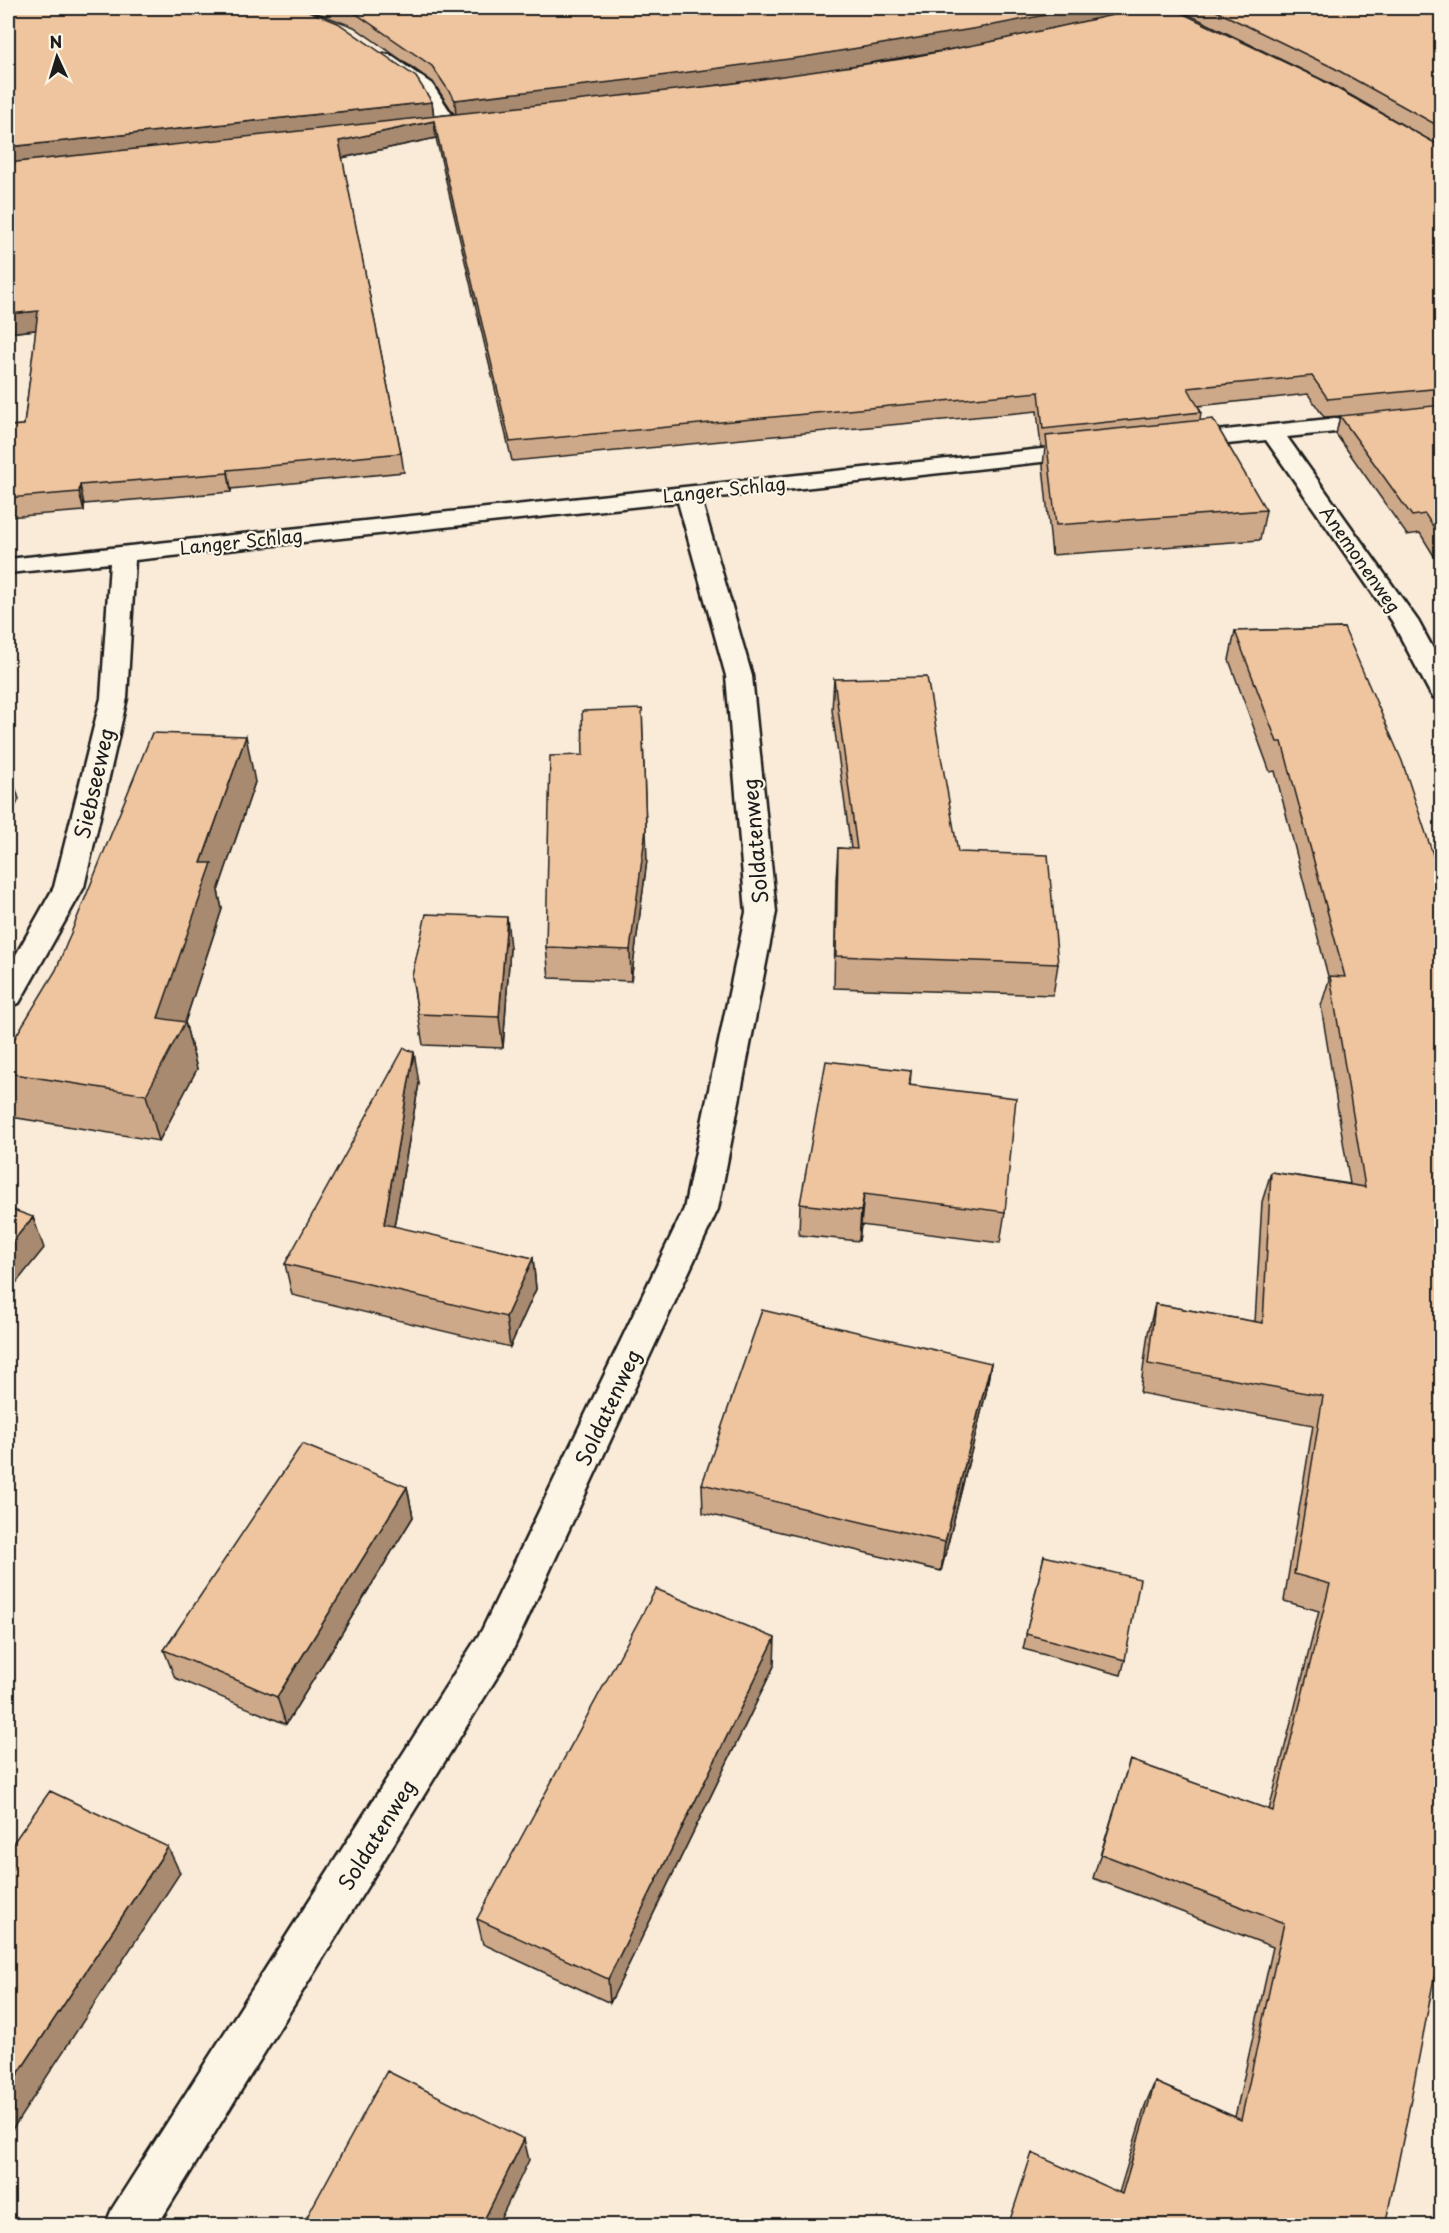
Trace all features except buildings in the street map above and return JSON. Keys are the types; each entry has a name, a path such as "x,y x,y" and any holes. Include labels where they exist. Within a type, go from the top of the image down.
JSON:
{"street":[{"path":"367,47 426,88 450,125"},
{"path":"427,127 472,123"},
{"path":"1151,445 1442,414"},
{"name":"Anemonenweg","path":"1272,432 1405,621 1442,691"},
{"name":"Langer Schlag","path":"8,566 1117,448"},
{"name":"Soldatenweg","path":"129,2226 496,1643 701,1209 761,912 740,676 688,494"},
{"name":"Siebseeweg","path":"8,995 69,887 114,698 123,585 123,554"}]}
